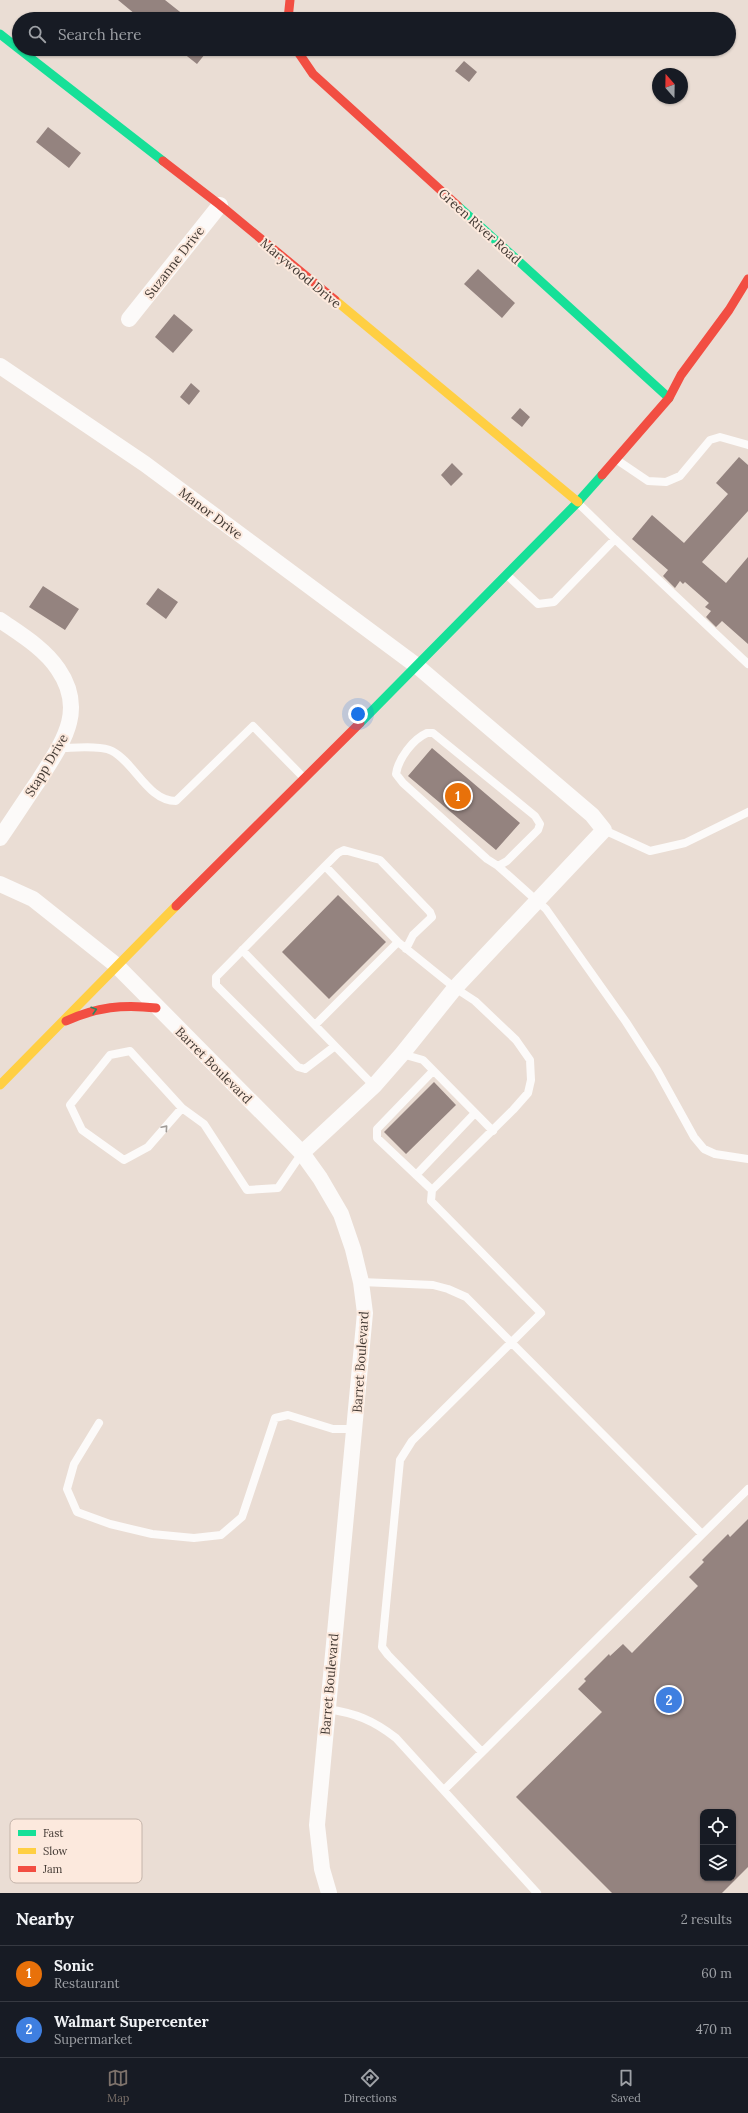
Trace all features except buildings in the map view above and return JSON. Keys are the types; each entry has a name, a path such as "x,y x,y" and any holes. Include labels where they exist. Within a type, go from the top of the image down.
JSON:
{"street":[{"path":"289,12 290,0"},
{"name":"Marywood Drive","path":"25,56 220,205 578,502"},
{"name":"Green River Road","path":"301,56 313,74 669,398"},
{"name":"Suzanne Drive","path":"129,319 220,205"},
{"path":"0,1085 116,965 417,666 578,502 669,398 681,375 729,310 748,280"},
{"name":"Manor Drive","path":"0,366 146,464 417,666 592,815 604,830"},
{"name":"Stapp Drive","path":"0,620 50,658 64,679 70,696 72,713 70,725 60,748 0,838"},
{"path":"302,1154 374,1086 455,988 604,830"},
{"name":"Barret Boulevard","path":"0,884 33,899 116,965 156,1008 302,1154 324,1183 341,1214 353,1248 361,1282 365,1313 355,1429 326,1709 317,1826 322,1869 329,1893"},
{"path":"58,1025 82,1013 108,1005 125,1004 156,1008"}],"lane":[{"path":"615,459 648,481 666,482 680,476 710,440 720,437 748,445"},
{"path":"578,502 615,539 748,664"},
{"path":"507,575 538,604 554,602 615,539"},
{"path":"60,748 110,750 120,756 158,796 169,801 176,801 253,726 304,778"},
{"path":"498,866 507,861 538,830 540,824 535,816 433,733 418,736 397,765 396,774 487,859 498,866 546,909 626,1022 657,1070 694,1137 704,1149 715,1154 748,1159"},
{"path":"604,830 650,851 685,843 748,812"},
{"path":"335,1046 305,1069 298,1067 216,985 216,976 338,853 344,850 380,860 430,912 432,916 413,935 406,949"},
{"path":"325,866 398,942 455,988 475,1001 511,1035 530,1060 531,1080 528,1093 493,1131 432,1190"},
{"path":"315,1026 398,942"},
{"path":"242,950 374,1086"},
{"path":"182,1108 148,1147 124,1160 82,1130 70,1105 110,1055 130,1051 182,1108 204,1124 247,1190 278,1188 302,1154"},
{"path":"402,1054 423,1060 493,1131"},
{"path":"433,1070 377,1130 377,1138 432,1190 432,1201 541,1313 412,1441 400,1460 388,1598 382,1647 482,1752"},
{"path":"416,1174 475,1113"},
{"path":"361,1282 427,1284 448,1289 466,1297 702,1534"},
{"path":"99,1422 74,1464 67,1489 77,1512 110,1524 152,1534 194,1538 221,1535 242,1517 275,1418 288,1415 333,1429 355,1429"},
{"path":"444,1790 748,1489"},
{"path":"326,1709 350,1713 378,1724 396,1738 536,1893"}],"traffic: fast":[{"path":"0,34 12,43"},
{"path":"28,56 163,161"},
{"path":"458,206 669,398"},
{"path":"360,723 578,502 602,475"}],"traffic: slow":[{"path":"335,300 578,502"},
{"path":"0,1085 176,906"}],"traffic: jam":[{"path":"289,12 290,0"},
{"path":"301,56 313,74 458,206"},
{"path":"163,161 220,205 335,300"},
{"path":"602,475 669,398 681,375 729,310 748,279"},
{"path":"176,906 360,723"},
{"path":"66,1021 88,1012 110,1008 132,1006 156,1008"}],"place":[{"name":"Sonic","path":"458,796"},
{"name":"Walmart Supercenter","path":"669,1700"}]}
